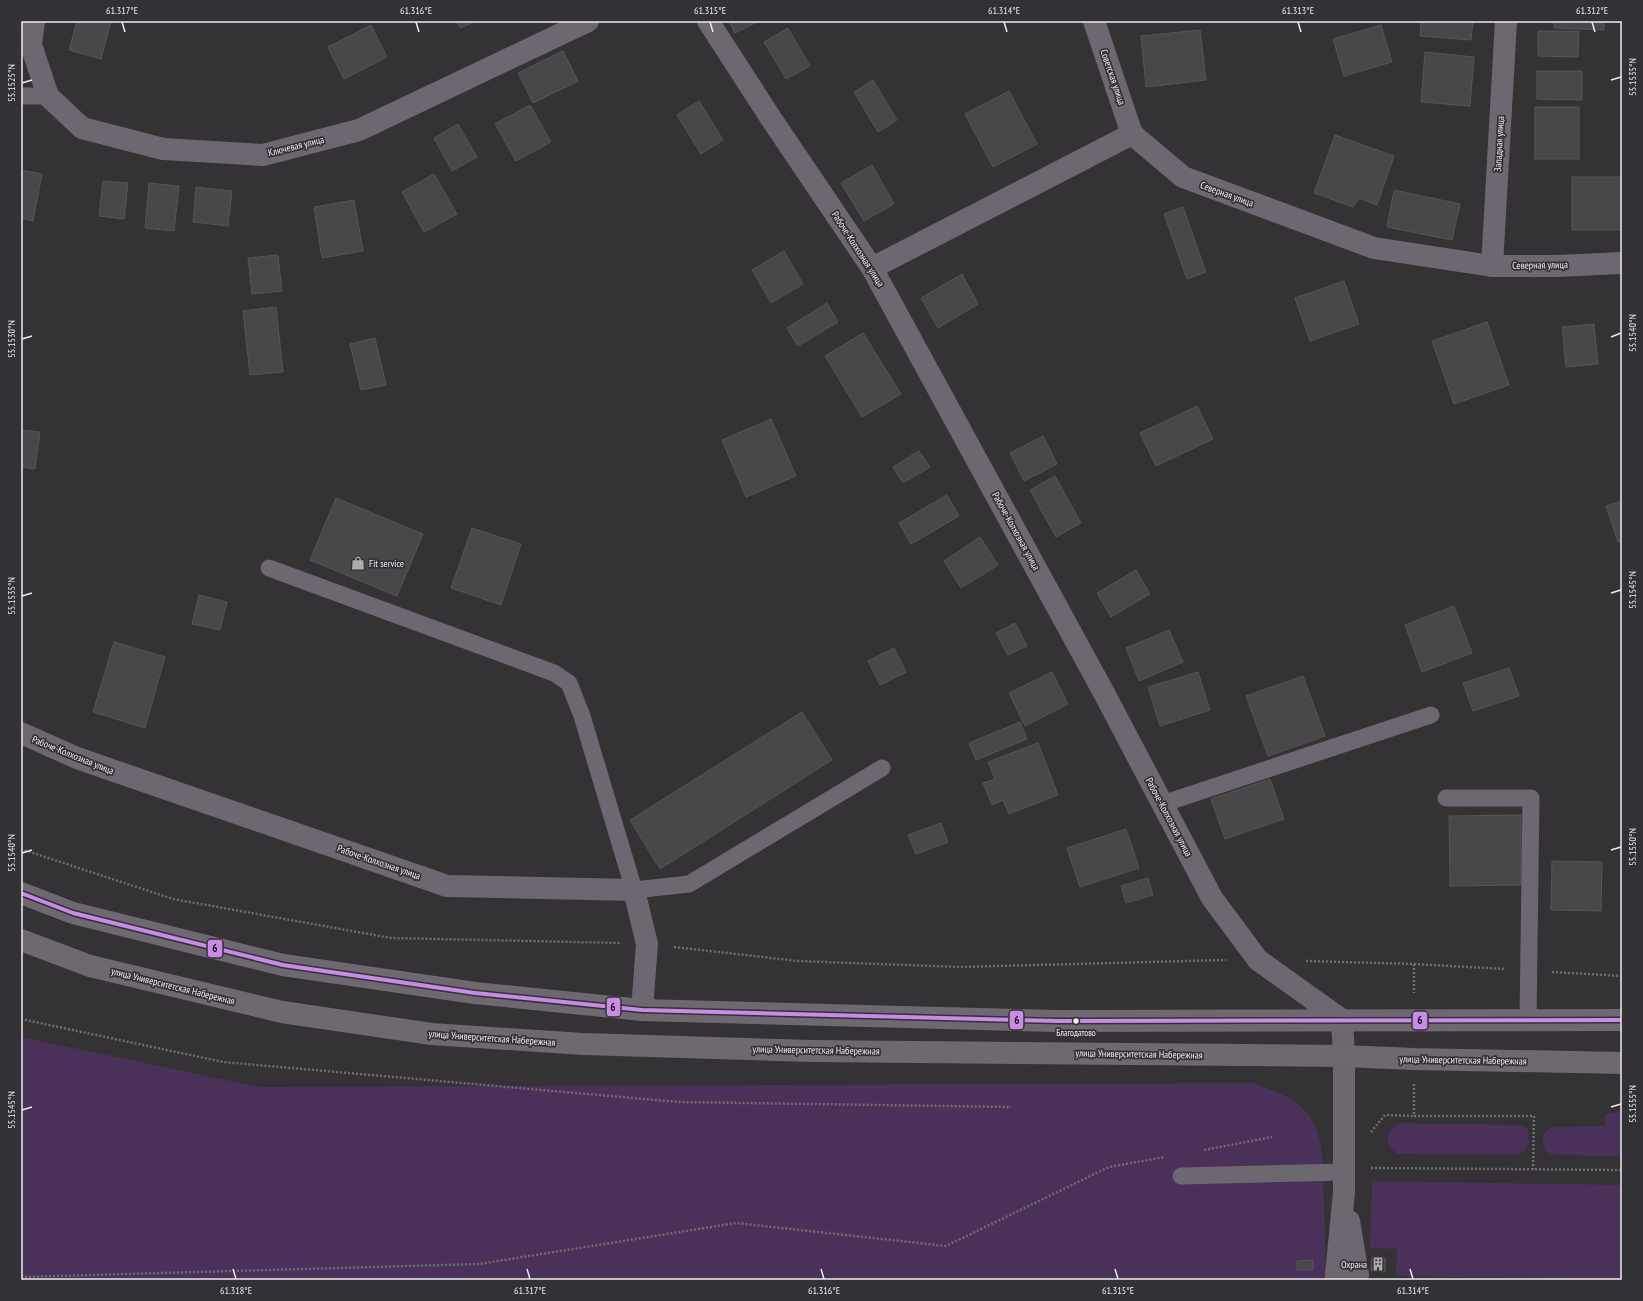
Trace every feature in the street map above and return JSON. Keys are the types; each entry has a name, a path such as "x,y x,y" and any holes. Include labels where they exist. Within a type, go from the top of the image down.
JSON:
{"main road":[{"path":"21,893 73,913 283,966 475,993 642,1010 1058,1021 1622,1020"},
{"name":"улица Университетская Набережная","path":"21,940 90,966 282,1012 432,1034 583,1044 811,1051 1344,1056 1414,1059 1622,1063"}],"street":[{"name":"Ключевая улица","path":"34,21 31,45 48,96 82,128 162,149 264,155 359,130 588,21"},
{"name":"Рабоче-Колхозная улица","path":"708,21 772,120 872,268 1104,693 1212,898 1258,960 1342,1020"},
{"name":"Советская улица","path":"1094,21 1132,134"},
{"name":"Западная улица","path":"1492,266 1506,21"},
{"path":"872,268 1132,134"},
{"name":"Северная улица","path":"1132,134 1183,177 1374,248 1492,266 1556,266 1622,263"},
{"name":"Рабоче-Колхозная улица","path":"21,733 77,758 447,886 634,890"},
{"path":"634,890 648,944 642,1010"},
{"path":"1337,1280 1336,1275 1344,1182 1344,1056 1342,1020"},
{"path":"1344,1182 1358,1275 1356,1280"}],"lane":[{"path":"21,96 48,96"},
{"path":"269,568 554,673 569,683 582,716 634,890 690,884 882,768"},
{"path":"1162,804 1431,715"},
{"path":"1446,798 1531,798 1528,1020"},
{"path":"1181,1176 1344,1182"}],"path":[{"path":"21,1019 223,1062 239,1064 678,1102 1011,1107"},
{"path":"1202,1150 1272,1137"},
{"path":"21,1277 479,1264 736,1223 946,1246 1109,1168 1171,1156"},
{"path":"1366,1168 1622,1170"}],"shaded area":[{"path":"21,1037 259,1087 1253,1083 1277,1092 1292,1100 1305,1110 1315,1126 1319,1137 1323,1159 1326,1278 1325,1280 21,1280"},
{"path":"1622,1111 1622,1156 1555,1155 1546,1152 1542,1140 1546,1131 1554,1127 1605,1126 1605,1114"},
{"path":"1400,1123 1519,1125 1527,1128 1529,1144 1525,1150 1516,1155 1398,1154 1390,1146 1387,1138 1391,1130"},
{"path":"1372,1181 1622,1185 1622,1280 1396,1276 1397,1249 1370,1248"}],"building":[{"path":"77,21 111,21 101,59 69,50"},
{"path":"457,21 477,21 460,28"},
{"path":"729,21 759,21 735,33"},
{"path":"1421,21 1473,21 1471,40 1420,36"},
{"path":"1554,21 1604,21 1604,30 1554,28"},
{"path":"371,25 387,57 344,79 328,47"},
{"path":"1381,25 1392,62 1344,76 1333,39"},
{"path":"788,28 810,66 786,79 764,42"},
{"path":"1200,30 1206,80 1146,87 1141,36"},
{"path":"1538,31 1579,31 1578,57 1538,56"},
{"path":"563,51 578,81 533,103 518,73"},
{"path":"1425,52 1474,57 1470,106 1421,102"},
{"path":"1537,71 1582,71 1582,100 1537,99"},
{"path":"873,80 897,120 878,132 854,92"},
{"path":"1009,91 1037,144 993,167 965,114"},
{"path":"699,101 723,140 701,154 677,115"},
{"path":"530,105 551,142 516,161 495,124"},
{"path":"1535,107 1579,107 1579,159 1535,159"},
{"path":"458,124 477,157 452,171 434,138"},
{"path":"1335,135 1394,156 1377,205 1359,198 1353,207 1314,193"},
{"path":"872,165 894,204 864,221 841,183"},
{"path":"21,170 42,174 33,221 21,218"},
{"path":"434,174 457,214 424,232 402,192"},
{"path":"1572,177 1622,177 1622,230 1572,230"},
{"path":"103,181 128,183 124,219 99,216"},
{"path":"149,183 179,186 174,231 145,228"},
{"path":"196,187 232,191 228,226 193,222"},
{"path":"1394,190 1460,204 1452,240 1387,227"},
{"path":"354,200 363,251 322,258 314,207"},
{"path":"1183,207 1206,272 1187,279 1164,214"},
{"path":"784,251 803,284 771,303 752,270"},
{"path":"278,255 282,291 252,294 248,258"},
{"path":"962,274 978,304 938,328 921,298"},
{"path":"1344,281 1359,324 1310,341 1295,298"},
{"path":"827,303 838,322 798,346 787,328"},
{"path":"276,307 283,372 250,375 243,311"},
{"path":"1487,322 1509,385 1454,404 1432,341"},
{"path":"1594,324 1598,364 1566,367 1562,327"},
{"path":"863,333 901,394 862,417 825,356"},
{"path":"375,338 386,385 361,390 350,344"},
{"path":"1197,406 1213,439 1156,466 1140,433"},
{"path":"771,419 796,476 746,497 722,440"},
{"path":"21,430 40,432 35,469 21,467"},
{"path":"1043,436 1057,464 1024,481 1010,453"},
{"path":"919,451 930,467 903,483 893,467"},
{"path":"1055,476 1081,523 1056,537 1030,490"},
{"path":"947,495 959,516 911,544 899,523"},
{"path":"336,498 423,534 397,596 310,560"},
{"path":"1622,501 1622,541 1618,542 1606,506"},
{"path":"472,528 521,544 501,605 451,588"},
{"path":"980,537 998,565 961,588 944,561"},
{"path":"1136,570 1150,594 1111,617 1097,593"},
{"path":"199,595 227,602 220,630 192,624"},
{"path":"1454,606 1472,653 1422,672 1405,625"},
{"path":"1015,623 1027,646 1008,655 996,633"},
{"path":"1169,630 1183,662 1139,681 1126,648"},
{"path":"114,642 165,657 145,728 93,712"},
{"path":"894,648 906,672 880,685 868,661"},
{"path":"1509,668 1519,696 1473,711 1463,683"},
{"path":"1052,672 1068,704 1025,726 1009,693"},
{"path":"1198,672 1210,710 1160,726 1148,687"},
{"path":"1303,676 1325,736 1268,756 1246,696"},
{"path":"802,712 832,760 660,869 630,820"},
{"path":"1020,722 1027,739 976,760 969,743"},
{"path":"1038,743 1058,795 1009,814 1003,800 992,805 983,783 995,779 988,762"},
{"path":"1270,779 1284,819 1225,839 1211,799"},
{"path":"1521,815 1521,885 1450,886 1449,816"},
{"path":"941,823 948,842 916,854 908,835"},
{"path":"1126,829 1139,868 1080,887 1067,848"},
{"path":"1552,861 1602,862 1601,911 1551,910"},
{"path":"1148,878 1153,895 1126,903 1121,886"},
{"name":"Охрана","path":"1372,1257 1385,1258 1385,1272 1371,1271"},
{"path":"1313,1260 1313,1270 1297,1270 1297,1261"}],"transit line":[{"name":"6","path":"21,893 73,913 283,965 475,993 642,1010 1058,1021 1622,1020"}],"place":[{"name":"Fit service","path":"358,563"},
{"name":"Благодатово","path":"1076,1021"},
{"name":"Охрана","path":"1378,1264"}]}
